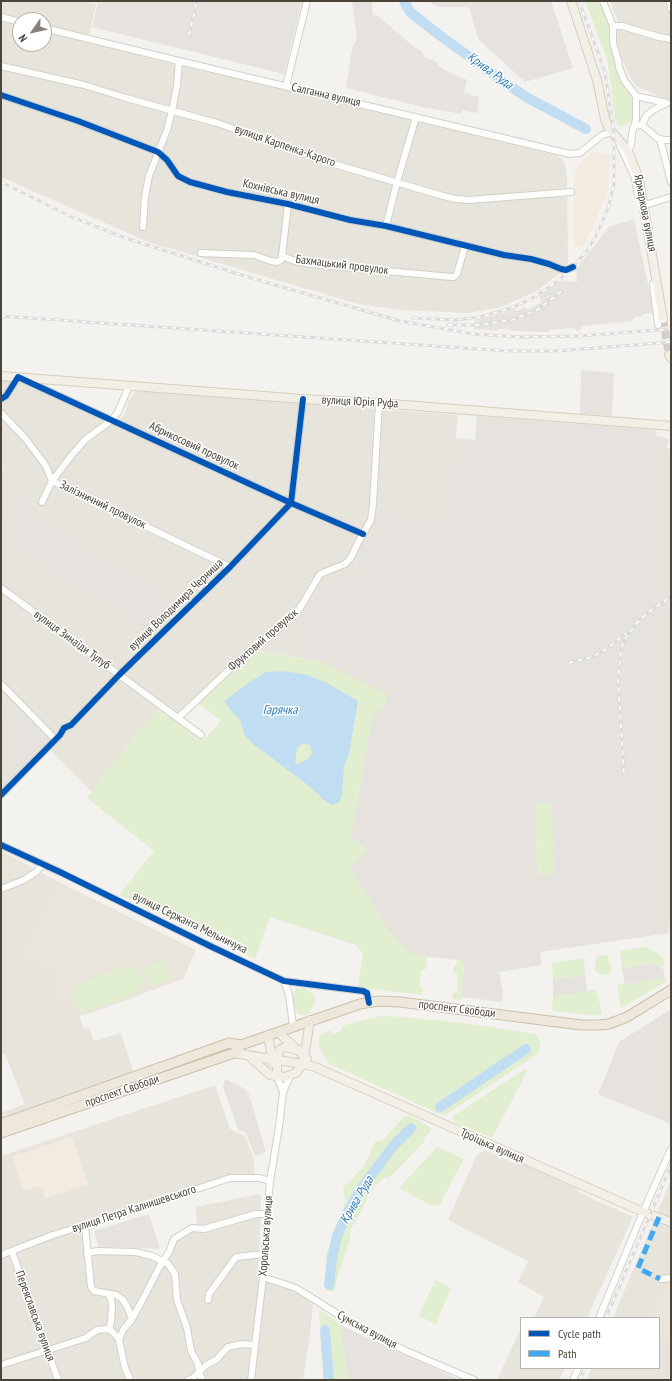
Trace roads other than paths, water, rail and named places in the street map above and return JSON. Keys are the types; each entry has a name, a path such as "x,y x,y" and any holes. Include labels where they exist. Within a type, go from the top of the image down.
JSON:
{"highway":[{"name":"проспект Свободи","path":"1,1124 230,1043 240,1045 360,1004 379,1001 400,1002 581,1025 599,1025 609,1024 627,1017 671,990"},
{"path":"234,1053 240,1045"},
{"name":"проспект Свободи","path":"1,1133 234,1053"}],"main road":[{"name":"Ярмаркова вулиця","path":"571,1 591,57 605,119 628,152 637,172 644,205 661,322"},
{"name":"вулиця Юрія Руфа","path":"1,376 303,399 378,403 668,426"},
{"path":"244,1054 251,1056 270,1075 284,1078 290,1076 299,1070 310,1020"},
{"path":"278,1032 302,1057"},
{"path":"268,1035 277,1058"},
{"path":"277,1077 277,1058 279,1050 282,1048 288,1049 302,1057"},
{"path":"234,1053 287,1060 290,1057 291,1052 288,1049"},
{"path":"277,1058 302,1057"},
{"name":"Троїцька вулиця","path":"302,1057 315,1067 643,1212 671,1222"}],"street":[{"path":"286,86 308,1"},
{"path":"603,1 613,26 613,43 619,67 624,80 636,96 636,120 632,133 631,145 628,152"},
{"path":"670,1 671,9"},
{"path":"1,17 12,20"},
{"path":"613,26 622,26 671,39"},
{"name":"Салганна вулиця","path":"52,30 570,154 576,154 584,150 602,135 615,135"},
{"path":"143,227 145,196 149,176 167,130 172,111 177,86 179,61"},
{"name":"вулиця Карпенка-Карого","path":"1,66 84,85 217,123 334,164 443,196 462,200 571,192"},
{"name":"Кохнівська вулиця","path":"1,95 78,121 158,152 183,179 227,192 288,204 350,220 386,226 504,255 531,259 549,264 561,270 566,270 573,267"},
{"path":"636,96 669,103"},
{"path":"642,125 646,116 653,110 669,103"},
{"path":"386,226 416,117"},
{"path":"602,135 605,119"},
{"path":"634,126 642,125 660,139 671,140"},
{"path":"615,135 635,178 650,259 656,306 661,322"},
{"path":"660,139 671,182"},
{"path":"644,205 671,197"},
{"path":"282,256 288,204"},
{"name":"Бахмацький провулок","path":"201,253 254,255 277,262 281,260 282,256 295,261 312,264 454,277 457,274 465,246"},
{"path":"1,399 6,396 18,377"},
{"name":"Абрикосовий провулок","path":"18,377 291,504 363,534"},
{"path":"42,502 52,481 71,456 86,439 112,420 118,412 129,386"},
{"path":"291,504 303,399"},
{"name":"Фруктовий провулок","path":"178,718 247,653 273,634 300,608 320,574 345,564 350,559 371,520 378,403"},
{"name":"Залізничний провулок","path":"1,413 25,438 46,466 52,481 230,567"},
{"name":"вулиця Володимира Черниша","path":"1,795 56,740 64,728 71,725 119,675 230,567 291,504"},
{"name":"вулиця Зинаїди Тулуб","path":"2,591 201,735"},
{"path":"1,684 56,740"},
{"name":"вулиця Сержанта Мельничука","path":"1,845 284,981 363,991 367,993 369,1003"},
{"path":"1,889 24,880 36,872 43,864"},
{"path":"284,981 290,995 293,1026"},
{"path":"283,1092 290,1076"},
{"path":"277,1077 283,1092"},
{"name":"Хорольська вулиця","path":"251,1380 263,1278 270,1181 283,1092"},
{"path":"599,1317 671,1149"},
{"name":"вулиця Петра Калнишевського","path":"1,1255 53,1235 85,1226 230,1178 260,1178 270,1181"},
{"path":"119,1340 123,1330 132,1319 162,1262 169,1252 174,1239 192,1228 204,1229 256,1214 267,1214"},
{"path":"85,1226 87,1253 92,1287 94,1291 116,1295 122,1299 127,1306 132,1319"},
{"path":"87,1253 98,1251 136,1252 152,1256 168,1264 175,1274 177,1300 187,1328 191,1351 198,1364 202,1380"},
{"name":"Переяславська вулиця","path":"12,1252 58,1380"},
{"path":"208,1300 209,1294 236,1257 264,1254"},
{"name":"Сумська вулиця","path":"263,1278 296,1288 354,1324 406,1350 474,1380"},
{"path":"660,1279 671,1278"},
{"path":"108,1294 111,1299 112,1306 109,1330"},
{"path":"1,1365 86,1338 97,1330 109,1330 112,1331 119,1340 125,1368 130,1380"},
{"path":"188,1380 193,1378 199,1371 216,1360 228,1348 242,1344 255,1345"},
{"path":"573,1380 578,1369"}],"water":[{"name":"Гарячка","path":"282,671 304,674 325,682 358,701 349,754 344,766 342,795 340,801 336,804 332,805 325,801 313,789 252,743 244,734 240,720 224,701 266,672","holes":["303,743 309,745 312,753 308,759 297,764 295,762 297,748"]}],"waterway":[{"name":"Крива Руда","path":"404,1 410,12 508,85 528,98 586,129"},
{"name":"Крива Руда","path":"440,1107 526,1049"},
{"name":"Крива Руда","path":"329,1285 332,1258 337,1236 347,1214 361,1189 394,1145 411,1128"},
{"name":"Крива Руда","path":"325,1330 329,1380"}],"tunnel":[{"path":"663,319 669,355"}],"railway":[{"path":"189,35 197,1"},
{"path":"413,318 457,320 480,317 508,309 531,299 558,281 573,267 586,252 596,236 608,208 614,185 614,134 605,72 579,1"},
{"path":"1,182 72,217 125,238 248,277 400,321 473,334 521,337 580,336 671,329"},
{"path":"448,325 478,325 512,320 537,310 562,291"},
{"path":"1,316 507,351 557,351 671,342"},
{"path":"636,624 647,613 671,597"},
{"path":"624,773 618,679 621,649 626,637 639,620"},
{"path":"569,663 592,657 608,648 626,633"},
{"path":"606,1317 671,1166"},
{"path":"580,1380 585,1369"}]}
